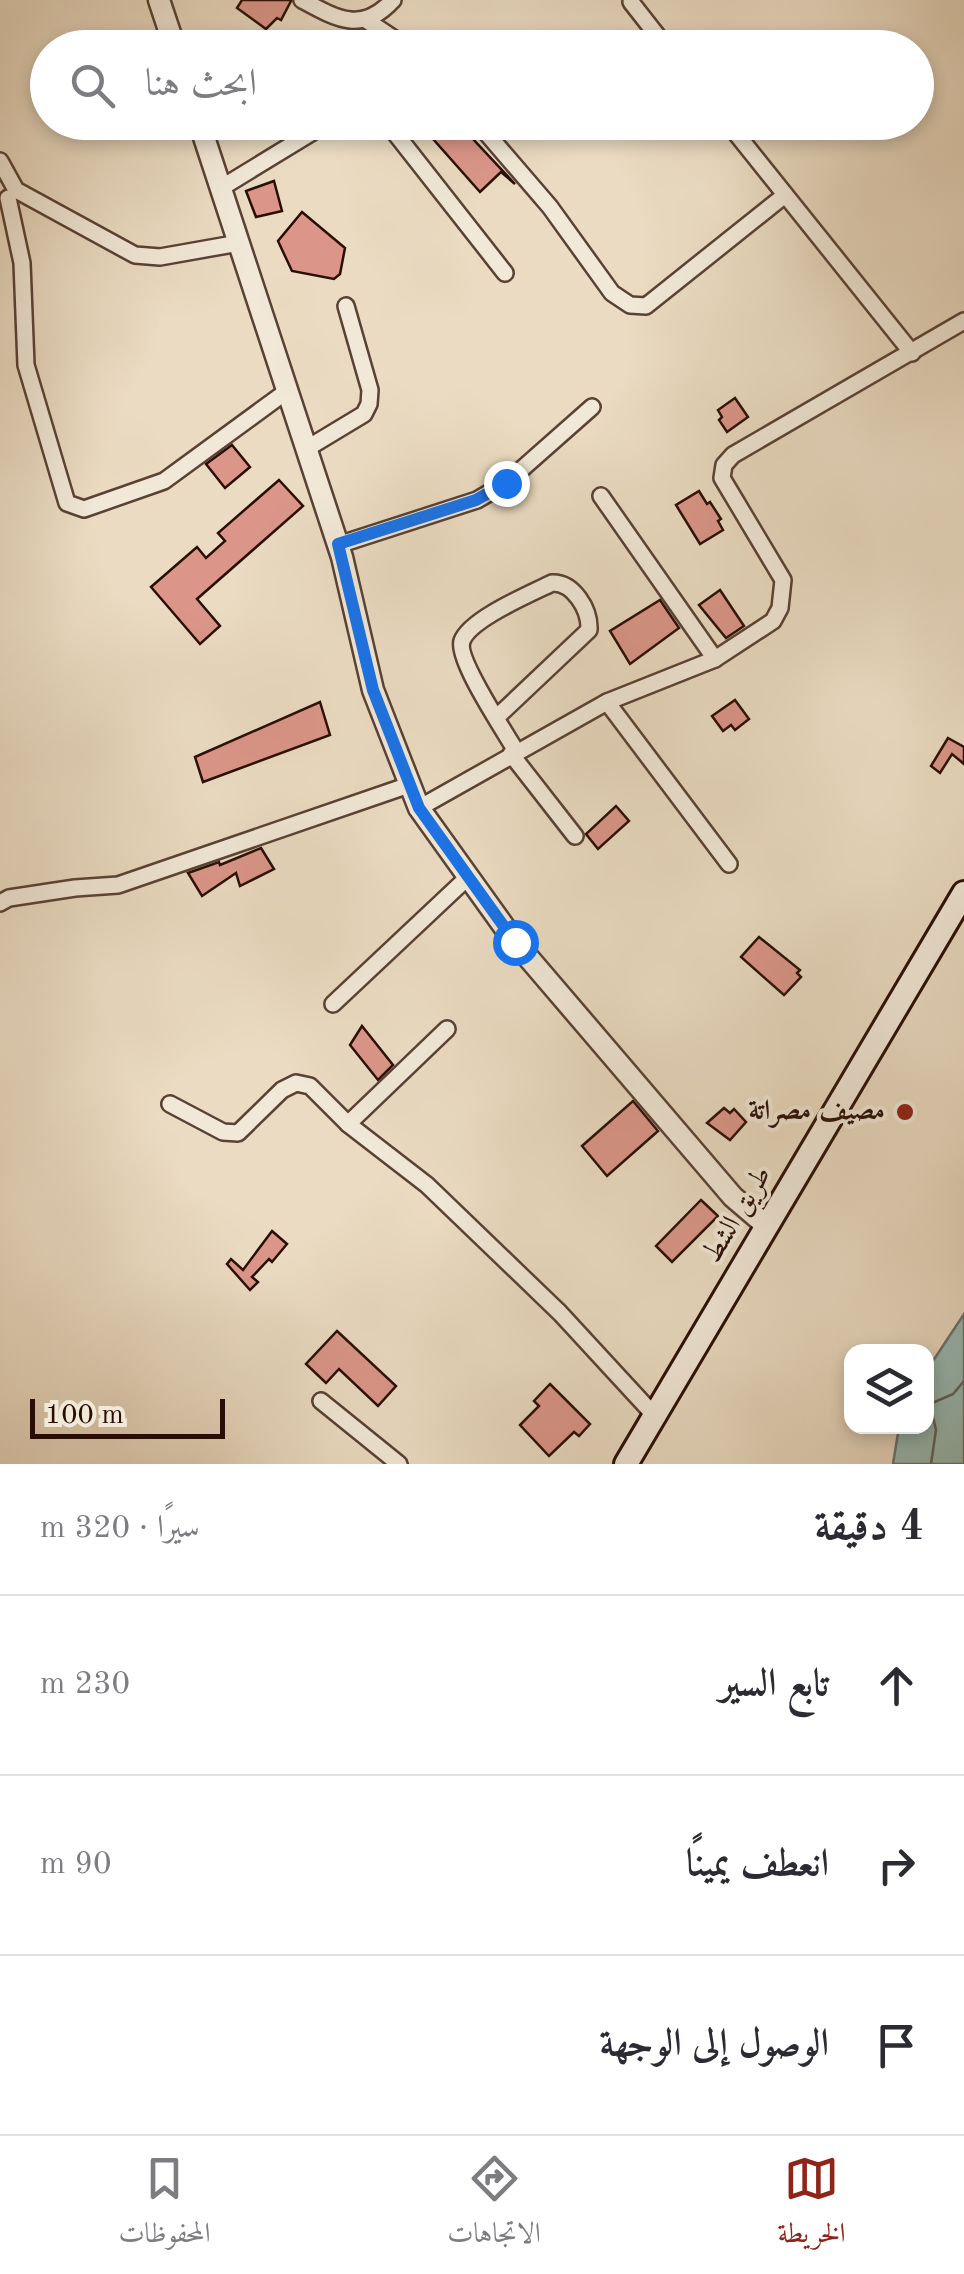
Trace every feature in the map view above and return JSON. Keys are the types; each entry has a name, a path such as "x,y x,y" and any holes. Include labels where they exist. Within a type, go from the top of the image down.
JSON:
{"main road":[{"name":"طريق الشط","path":"626,1464 964,893"}],"street":[{"path":"159,0 169,30"},
{"path":"302,0 347,21 380,14 393,0"},
{"path":"631,2 653,30"},
{"path":"366,20 384,30"},
{"path":"205,140 338,544 373,690 419,808 515,942 733,1197 767,1226"},
{"path":"220,188 299,140"},
{"path":"401,140 505,273"},
{"path":"492,140 550,207 612,293 630,305 646,306 785,195"},
{"path":"741,140 912,353"},
{"path":"0,161 16,221 22,264 26,365 67,502 84,510 164,481 287,391"},
{"path":"8,197 135,255 160,257 238,243"},
{"path":"306,449 364,414 370,404 370,390 346,306"},
{"path":"419,808 607,702 715,659 773,622 780,608 783,580 722,478 724,465 733,456 964,321"},
{"path":"338,544 476,500 506,483 592,407"},
{"path":"600,496 715,659"},
{"path":"497,717 589,630 588,616 571,588 562,582 552,583 474,625 463,639 461,653 514,752 575,836"},
{"path":"607,702 729,864"},
{"path":"0,903 9,898 75,888 118,886 408,785"},
{"path":"332,1004 466,878"},
{"path":"348,1124 447,1029"},
{"path":"170,1104 223,1132 238,1133 282,1090 296,1084 310,1086 348,1124 427,1185 560,1313 654,1415"},
{"path":"321,1400 399,1464"}],"water":[{"path":"964,1314 964,1464 893,1464 898,1434 934,1434 934,1359"}],"building":[{"path":"242,0 291,1 281,20 277,18 266,29 237,8"},
{"path":"434,140 474,140 515,184 501,172 480,192"},
{"path":"274,181 282,211 256,217 246,191"},
{"path":"302,212 345,248 340,274 334,279 292,271 278,241"},
{"path":"735,398 748,417 727,432 718,410"},
{"path":"232,445 250,467 225,488 206,464"},
{"path":"279,480 303,506 197,599 220,626 200,644 151,587 197,547 206,558 225,541 218,533"},
{"path":"699,491 721,519 718,521 723,530 700,544 676,505"},
{"path":"720,590 744,626 726,638 699,605"},
{"path":"660,600 679,628 630,664 610,631"},
{"path":"735,700 749,719 735,730 731,725 723,731 712,716"},
{"path":"320,702 330,735 203,782 195,757"},
{"path":"948,738 964,747 964,764 952,754 940,773 931,766"},
{"path":"616,806 629,821 598,849 586,834"},
{"path":"261,848 274,869 240,886 236,873 202,896 188,873 219,862 220,865"},
{"path":"759,937 800,970 797,973 801,977 784,995 741,957"},
{"path":"362,1026 393,1065 378,1080 350,1045"},
{"path":"633,1101 658,1131 607,1176 582,1146"},
{"path":"724,1108 730,1113 734,1109 746,1122 730,1140 707,1123"},
{"path":"701,1200 718,1216 672,1262 656,1246"},
{"path":"272,1231 287,1244 252,1277 258,1282 250,1290 227,1264 231,1259 243,1270"},
{"path":"337,1331 396,1386 378,1406 339,1369 326,1383 306,1364"},
{"path":"550,1384 590,1424 579,1436 574,1432 549,1456 520,1425 539,1406 534,1401"}],"place":[{"name":"مصيف مصراتة","path":"905,1112"}],"route":[{"path":"506,483 476,500 338,544 373,690 408,785 466,878 515,942"}]}
